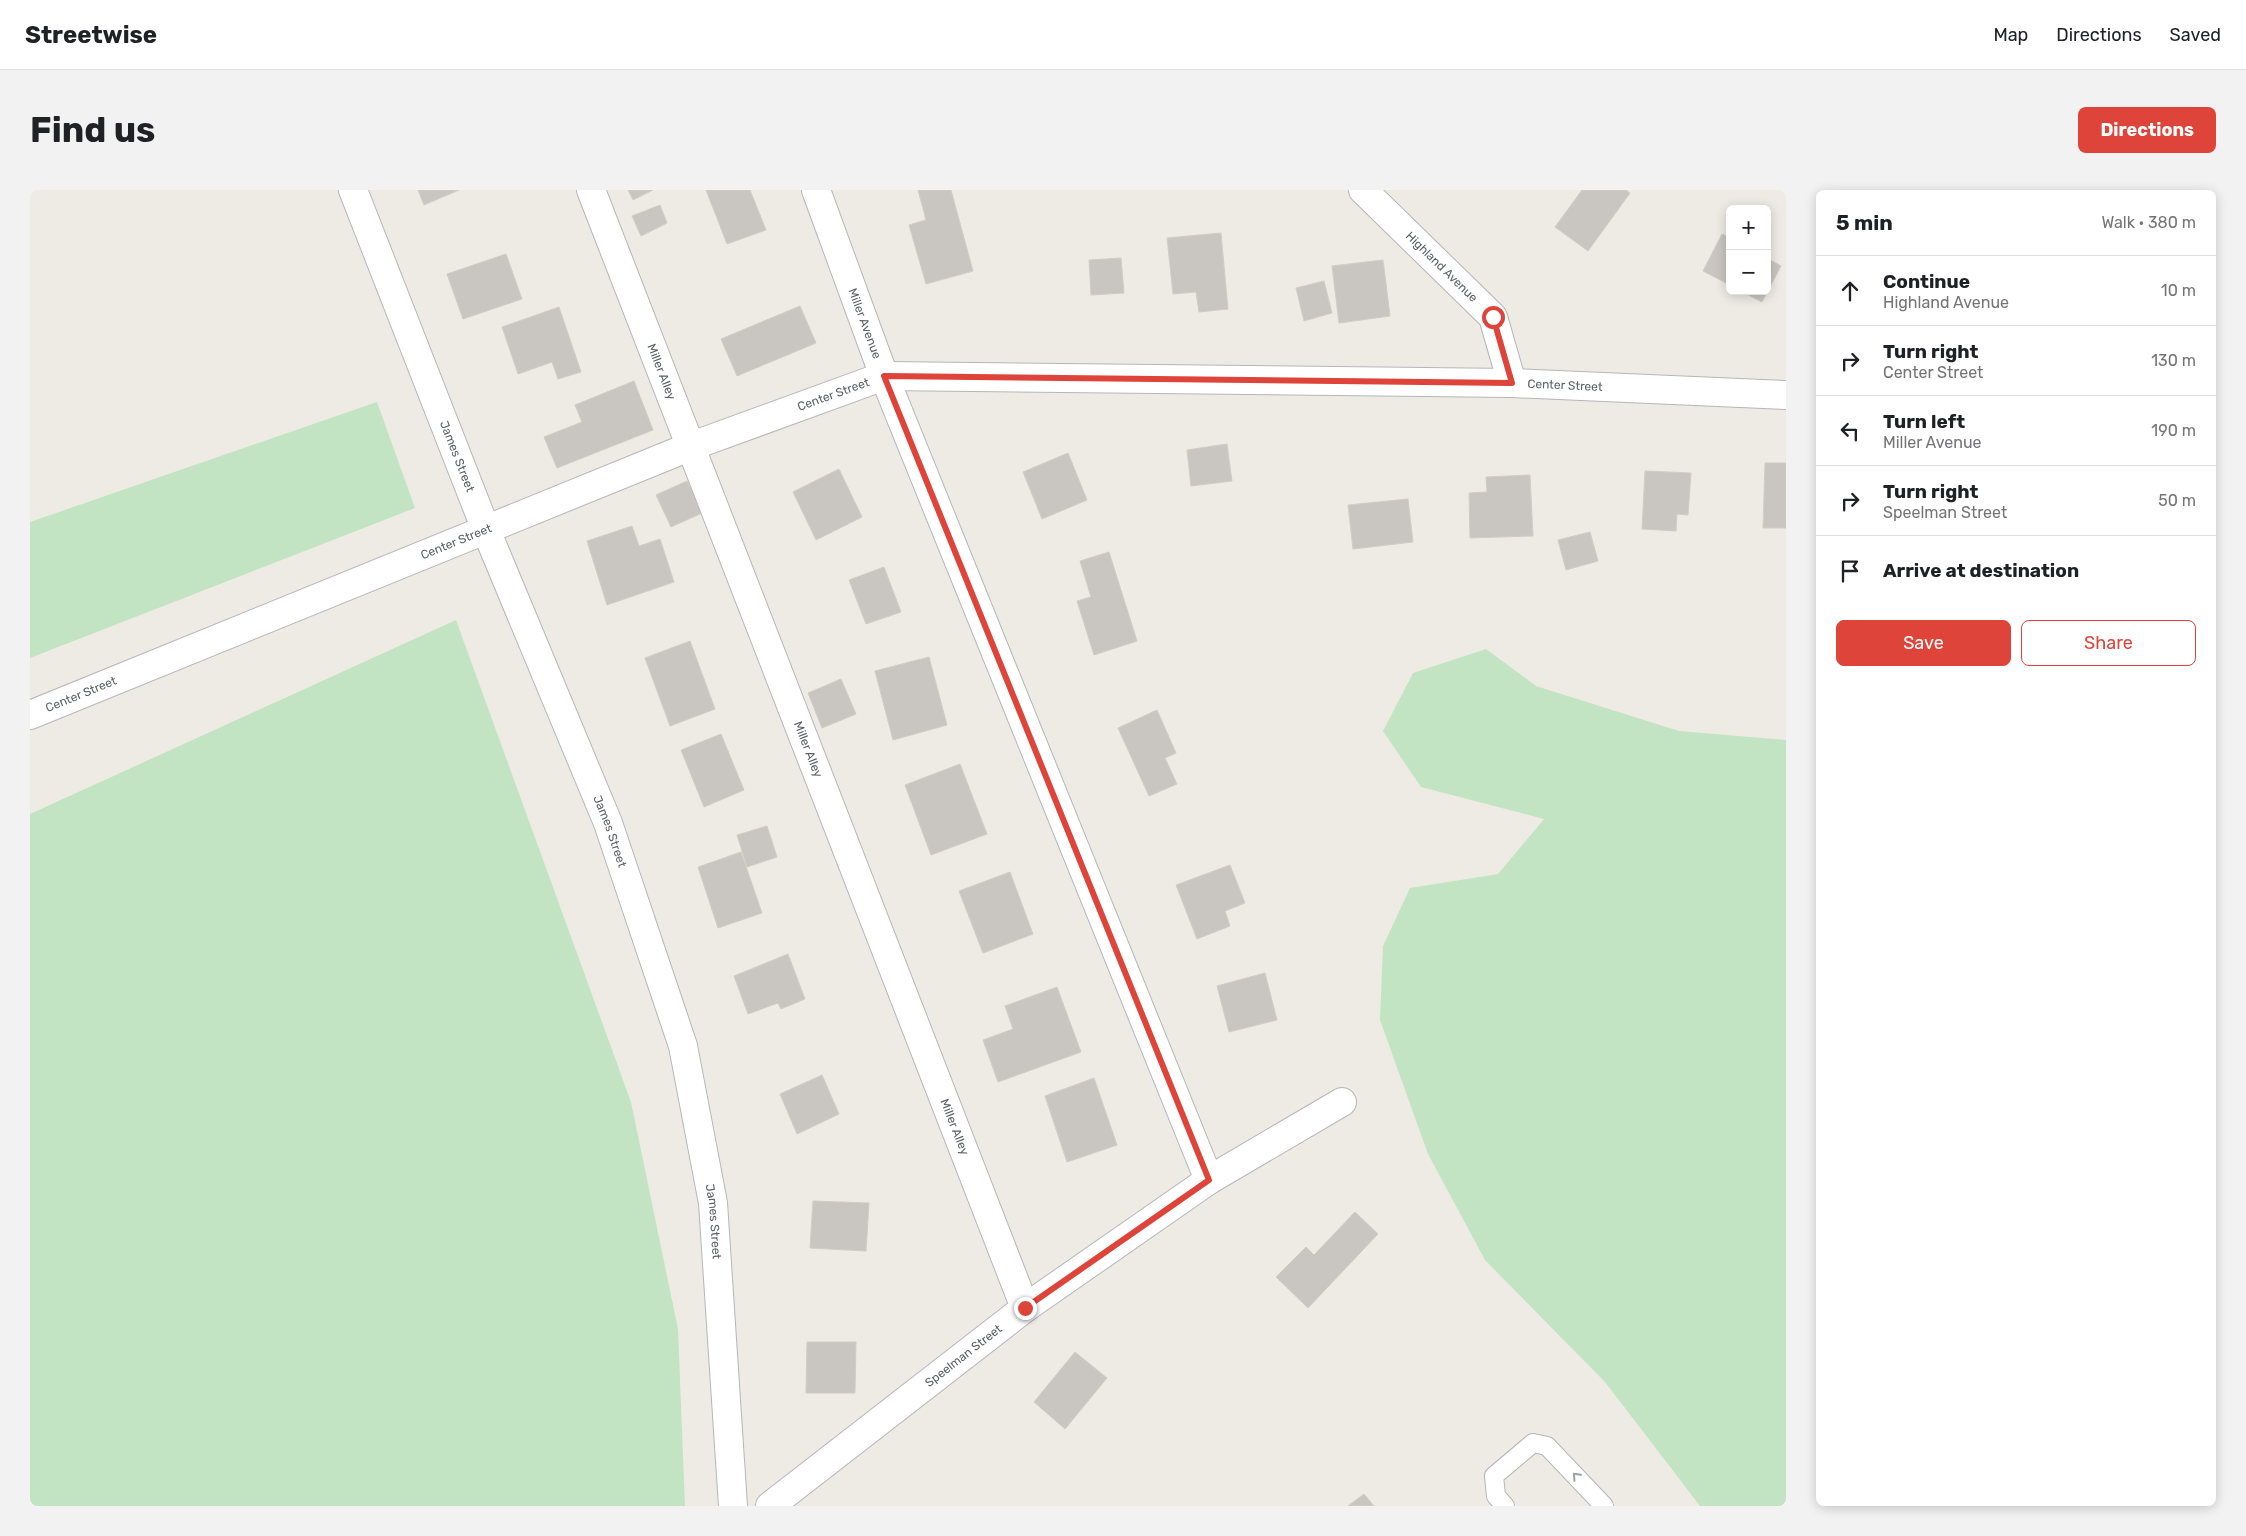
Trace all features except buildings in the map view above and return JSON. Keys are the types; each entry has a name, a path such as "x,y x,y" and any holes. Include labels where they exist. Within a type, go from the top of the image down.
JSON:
{"street":[{"name":"James Street","path":"353,190 486,530 608,823 683,1046 713,1203 733,1506"},
{"name":"Miller Alley","path":"591,190 689,447 1025,1308"},
{"name":"Miller Avenue","path":"816,190 884,376 1209,1180"},
{"name":"Highland Avenue","path":"1363,190 1493,317 1512,383"},
{"name":"Center Street","path":"30,715 689,447 884,376 1512,383 1786,395"},
{"name":"Speelman Street","path":"770,1506 1025,1308 1209,1180 1342,1102"}],"lane":[{"path":"1501,1501 1494,1476 1533,1443 1548,1446 1604,1506"}],"green space":[{"path":"377,402 415,508 30,658 30,522"},
{"path":"456,620 631,1102 678,1329 685,1506 30,1506 30,814"},
{"path":"1486,649 1536,686 1679,731 1786,740 1786,1506 1700,1506 1605,1382 1485,1260 1428,1154 1380,1020 1383,946 1410,888 1498,874 1544,819 1421,787 1383,731 1413,673"}],"route":[{"path":"1025,1308 1209,1180 884,376 1512,383 1493,317"}]}
